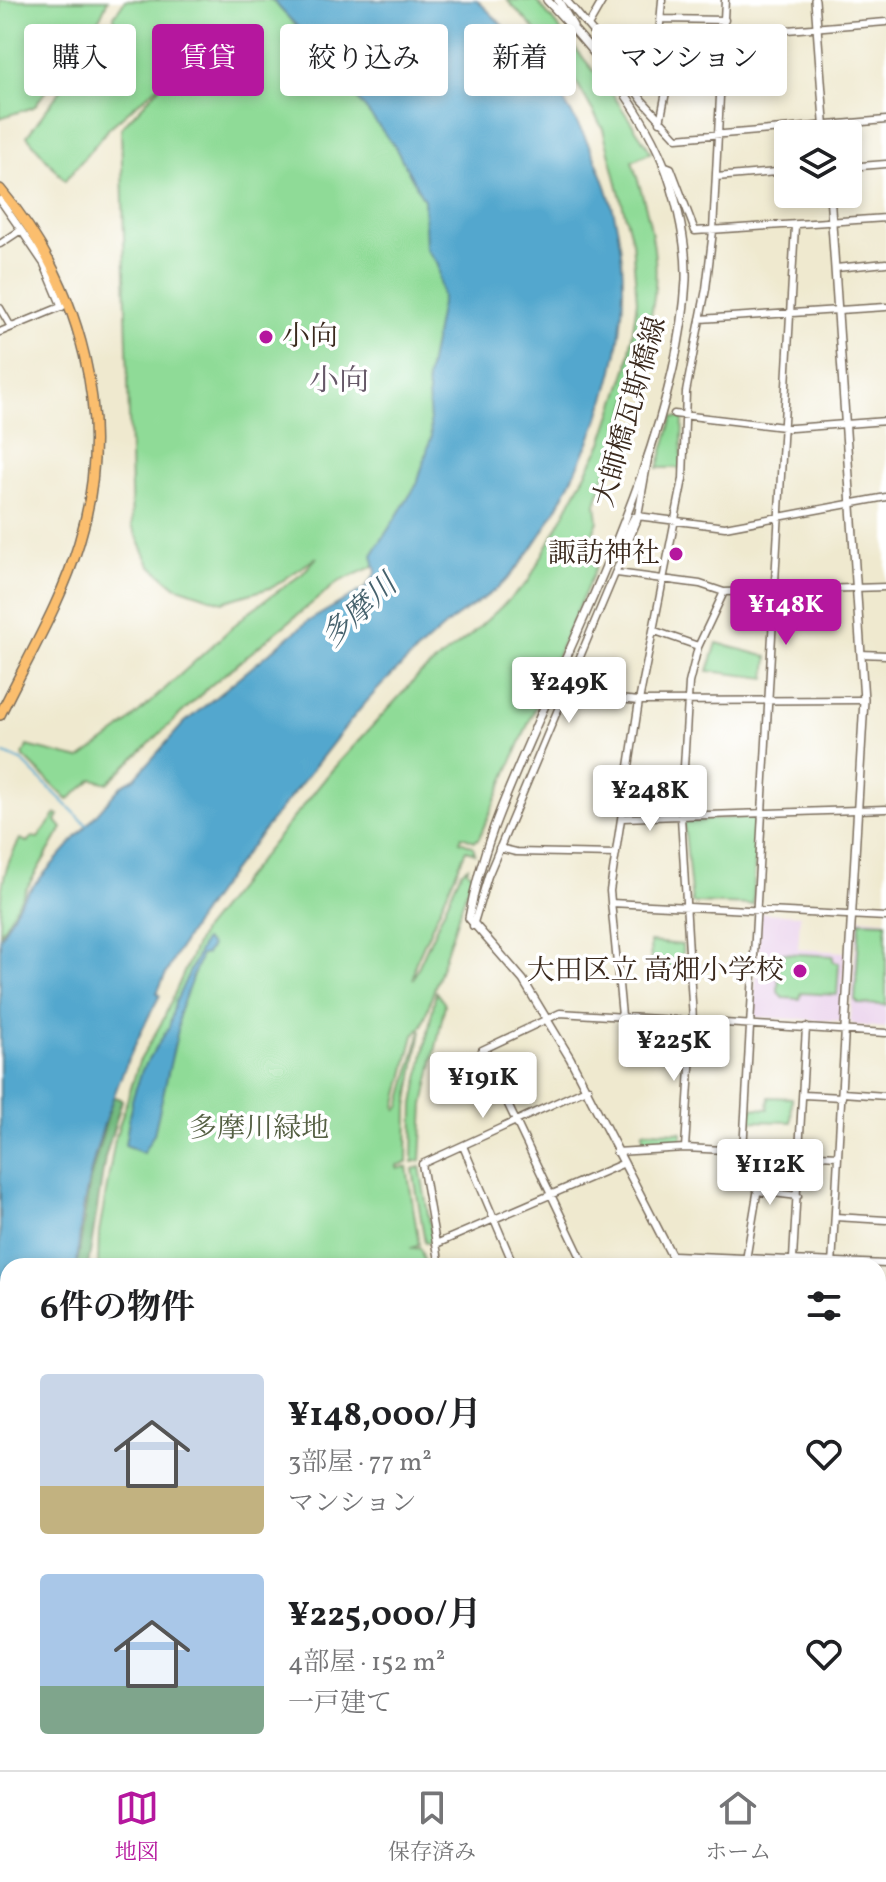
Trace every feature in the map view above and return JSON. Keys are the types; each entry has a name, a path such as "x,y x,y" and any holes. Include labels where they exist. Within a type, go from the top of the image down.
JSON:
{"main road":[{"path":"0,189 45,250 83,347 93,404 94,454 90,496 68,576 0,715"}],"street":[{"name":"大師橋瓦斯橋線","path":"547,0 569,24"},
{"path":"558,0 574,24"},
{"path":"566,0 592,31"},
{"path":"588,26 603,0"},
{"path":"660,24 662,0"},
{"path":"725,0 725,24"},
{"path":"815,0 824,120"},
{"path":"661,19 725,20"},
{"path":"787,31 886,22"},
{"name":"大師橋瓦斯橋線","path":"473,926 469,918 471,906 487,842 609,556 645,457 677,340 686,278 682,238 663,165 647,131 576,32"},
{"path":"641,96 676,140 718,134 774,132"},
{"path":"660,122 665,96"},
{"path":"622,1016 611,903 616,854 639,701 677,521 686,392 713,231 720,96"},
{"path":"862,124 886,120"},
{"path":"862,166 886,164"},
{"path":"663,165 671,168 695,231 886,218"},
{"path":"716,177 774,172"},
{"path":"0,200 44,264 65,305 0,332"},
{"path":"832,208 864,700 833,1258"},
{"path":"743,1151 795,226"},
{"path":"0,244 21,230"},
{"path":"836,268 886,263"},
{"path":"700,319 886,307"},
{"path":"0,308 11,327"},
{"path":"674,414 784,427 886,421"},
{"path":"645,457 649,460 648,469 637,516 617,573 499,848 473,926 523,980 547,1019 588,1088 622,1164 674,1258"},
{"path":"637,516 725,527 886,497"},
{"path":"609,556 615,555 637,516"},
{"path":"617,573 724,592 886,587"},
{"path":"685,1148 693,1020 681,817 691,665 724,592"},
{"path":"655,631 698,646"},
{"path":"861,654 886,655"},
{"path":"566,694 639,701 864,700"},
{"path":"622,818 886,809"},
{"path":"499,848 516,852 616,854"},
{"path":"611,903 886,917"},
{"path":"581,1258 482,1050 560,1013 886,1033"},
{"path":"793,1258 806,1027"},
{"path":"439,1258 422,1164 588,1088"},
{"path":"803,1095 886,1096"},
{"path":"463,1146 511,1258"},
{"path":"616,1152 685,1148 838,1156"},
{"path":"746,1256 764,1152"},
{"path":"436,1244 622,1164"},
{"path":"757,1191 798,1196"},
{"path":"835,1217 886,1220"},
{"path":"710,1258 777,1258"}],"shaded area":[{"name":"大田区立 高畑小学校","path":"761,913 800,915 798,949 845,952 841,1021 753,1017"},
{"name":"大田区立 高畑小学校","path":"858,918 886,920 886,1028 854,1025 850,1021"}],"green space":[{"path":"0,0 108,0 95,24 24,24 24,96 42,96 34,107 0,118"},
{"name":"小向","path":"125,0 272,0 295,24 280,24 280,96 363,96 404,139 496,323 413,528 372,567 338,582 210,686 108,783 93,779 68,800 23,756 27,746 80,759 120,730 250,611 302,574 317,557 273,587 222,602 175,586 150,565 132,526 121,128 152,95 264,96 264,24 152,24 152,91 109,128 65,181 27,136 56,96 136,96 136,24 115,24 114,16"},
{"name":"多摩川緑地","path":"507,0 536,0 556,24 530,24"},
{"name":"多摩川緑地","path":"576,49 592,69 592,96 614,96 651,152 632,161 652,233 655,284 644,347 596,504 598,521 583,558 595,564 596,568 547,678 543,680 531,676 529,681 542,686 542,692 479,838 475,841 462,836 460,841 473,846 475,853 466,850 415,964 413,979 461,872 468,867 467,871 472,874 422,1026 414,1035 396,1107 397,1110 400,1107 421,1030 408,1106 407,1163 397,1165 397,1168 407,1167 419,1245 410,1249 420,1248 423,1258 98,1258 99,1233 115,1139 139,1062 163,1020 202,931 332,770 419,675 472,634 528,582 602,443 628,366 637,301 632,241 603,129 576,81"},
{"path":"673,417 683,418 681,468 658,468"},
{"path":"717,643 768,657 766,678 708,671"},
{"path":"56,814 59,815 56,821 62,828 0,934 2,885 13,852 20,839 27,842 32,837 38,838"},
{"path":"757,816 753,905 692,903 684,822"},
{"name":"大田区立 高畑小学校","path":"860,921 886,922 886,1005 859,1004 855,1000"},
{"path":"650,942 682,945 683,966 651,968"},
{"path":"780,953 833,956 833,962 839,963 837,995 801,993 800,999 783,998 778,992"},
{"path":"436,992 445,1004 424,1105 421,1160 413,1162 414,1104"},
{"path":"113,1096 122,1100 105,1158 89,1258 78,1258 90,1180"},
{"path":"769,1097 792,1098 791,1122 748,1121 749,1108 768,1109"},
{"path":"643,1131 682,1132 681,1143 643,1147"},
{"path":"420,1167 433,1242 425,1243 413,1169"}],"water":[{"name":"多摩川","path":"272,0 477,0 500,24 464,24 464,96 560,96 594,156 614,212 623,270 620,330 607,394 559,505 513,573 492,593 444,627 368,700 241,859 186,937 157,993 160,995 115,1092 86,1195 78,1258 0,1258 0,938 21,900 122,785 135,778 184,723 307,622 365,588 376,572 372,555 417,484 431,438 427,379 442,298 438,264 426,249 424,200 395,147 355,96 448,96 448,24 295,24"},
{"path":"204,940 211,946 206,954 201,955 179,1013 178,1030 154,1134 143,1153 125,1145 132,1100 142,1070 169,1027 175,1003"}],"waterway":[{"path":"5,754 23,762 88,826"}],"place":[{"name":"小向","path":"266,337"},
{"name":"諏訪神社","path":"676,554"},
{"name":"大田区立 高畑小学校","path":"800,971"}],"district":[{"name":"小向","path":"339,382"}]}
